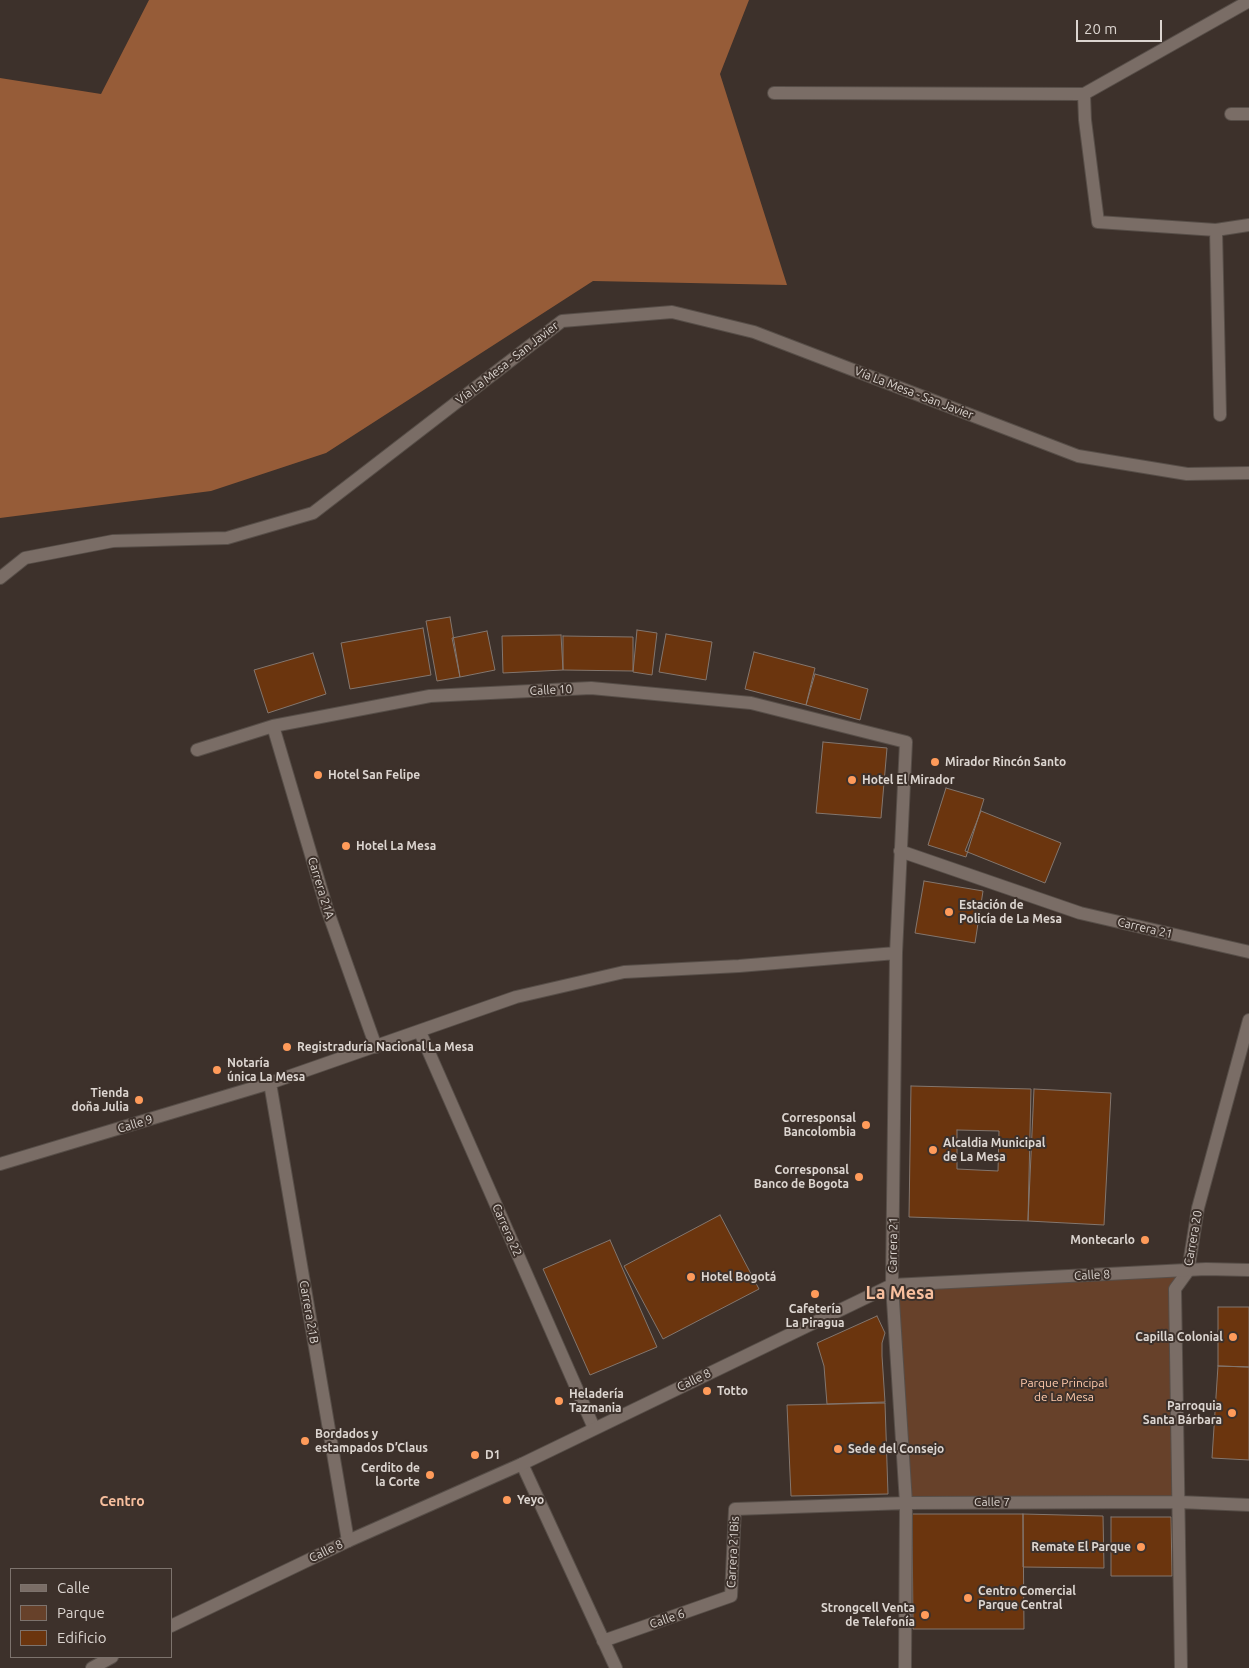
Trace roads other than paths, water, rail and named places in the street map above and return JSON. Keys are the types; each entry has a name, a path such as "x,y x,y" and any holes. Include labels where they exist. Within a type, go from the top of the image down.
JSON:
{"street":[{"path":"774,93 1084,94 1249,1"},
{"path":"1084,94 1085,120 1098,222 1216,230 1249,226"},
{"path":"1231,114 1249,114"},
{"path":"1216,230 1220,416"},
{"name":"Vía La Mesa - San Javier","path":"0,578 25,558 113,541 228,538 313,513 562,321 672,312 754,332 1078,456 1187,474 1249,473"},
{"name":"Calle 10","path":"197,750 273,726 430,696 591,688 750,703 906,742"},
{"name":"Carrera 21A","path":"273,726 327,909 376,1047"},
{"name":"Carrera 21","path":"905,1668 906,1502 892,1286 896,953 906,742"},
{"name":"Carrera 21","path":"900,852 1080,913 1249,952"},
{"name":"Calle 9","path":"0,1164 270,1083 516,997 624,972 738,966 896,953"},
{"name":"Carrera 20","path":"1181,1668 1175,1289 1188,1271 1198,1208 1249,1020"},
{"name":"Carrera 22","path":"420,1032 594,1428"},
{"name":"Carrera 21B","path":"270,1083 348,1541"},
{"name":"Calle 8","path":"172,1626 348,1541 522,1464 892,1286 1206,1269 1249,1270"},
{"path":"522,1464 616,1668"},
{"name":"Calle 7","path":"735,1509 906,1502 1179,1502 1249,1505"},
{"name":"Carrera 21Bis","path":"731,1596 735,1509"},
{"name":"Calle 6","path":"603,1641 731,1596"},
{"path":"92,1668 110,1658"}],"place":[{"name":"Mirador Rincón Santo","path":"935,762"},
{"name":"Hotel San Felipe","path":"318,775"},
{"name":"Hotel El Mirador","path":"852,780"},
{"name":"Hotel La Mesa","path":"346,846"},
{"name":"Estación de Policía de La Mesa","path":"949,912"},
{"name":"Registraduría Nacional La Mesa","path":"287,1047"},
{"name":"Notaría única La Mesa","path":"217,1070"},
{"name":"Tienda doña Julia","path":"139,1100"},
{"name":"Corresponsal Bancolombia","path":"866,1125"},
{"name":"Alcaldia Municipal de La Mesa","path":"933,1150"},
{"name":"Corresponsal Banco de Bogota","path":"859,1177"},
{"name":"Montecarlo","path":"1145,1240"},
{"name":"Hotel Bogotá","path":"691,1277"},
{"name":"Cafetería La Piragua","path":"815,1294"},
{"name":"Capilla Colonial","path":"1233,1337"},
{"name":"Totto","path":"707,1391"},
{"name":"Heladería Tazmania","path":"559,1401"},
{"name":"Parroquia Santa Bárbara","path":"1232,1413"},
{"name":"Bordados y estampados D’Claus","path":"305,1441"},
{"name":"Sede del Consejo","path":"838,1449"},
{"name":"D1","path":"475,1455"},
{"name":"Cerdito de la Corte","path":"430,1475"},
{"name":"Yeyo","path":"507,1500"},
{"name":"Remate El Parque","path":"1141,1547"},
{"name":"Centro Comercial Parque Central","path":"968,1598"},
{"name":"Strongcell Venta de Telefonía","path":"925,1615"}],"district":[{"name":"La Mesa","path":"900,1293"},
{"name":"Centro","path":"122,1501"}],"park label":[{"name":"Parque Principal de La Mesa","path":"1064,1390"}]}
